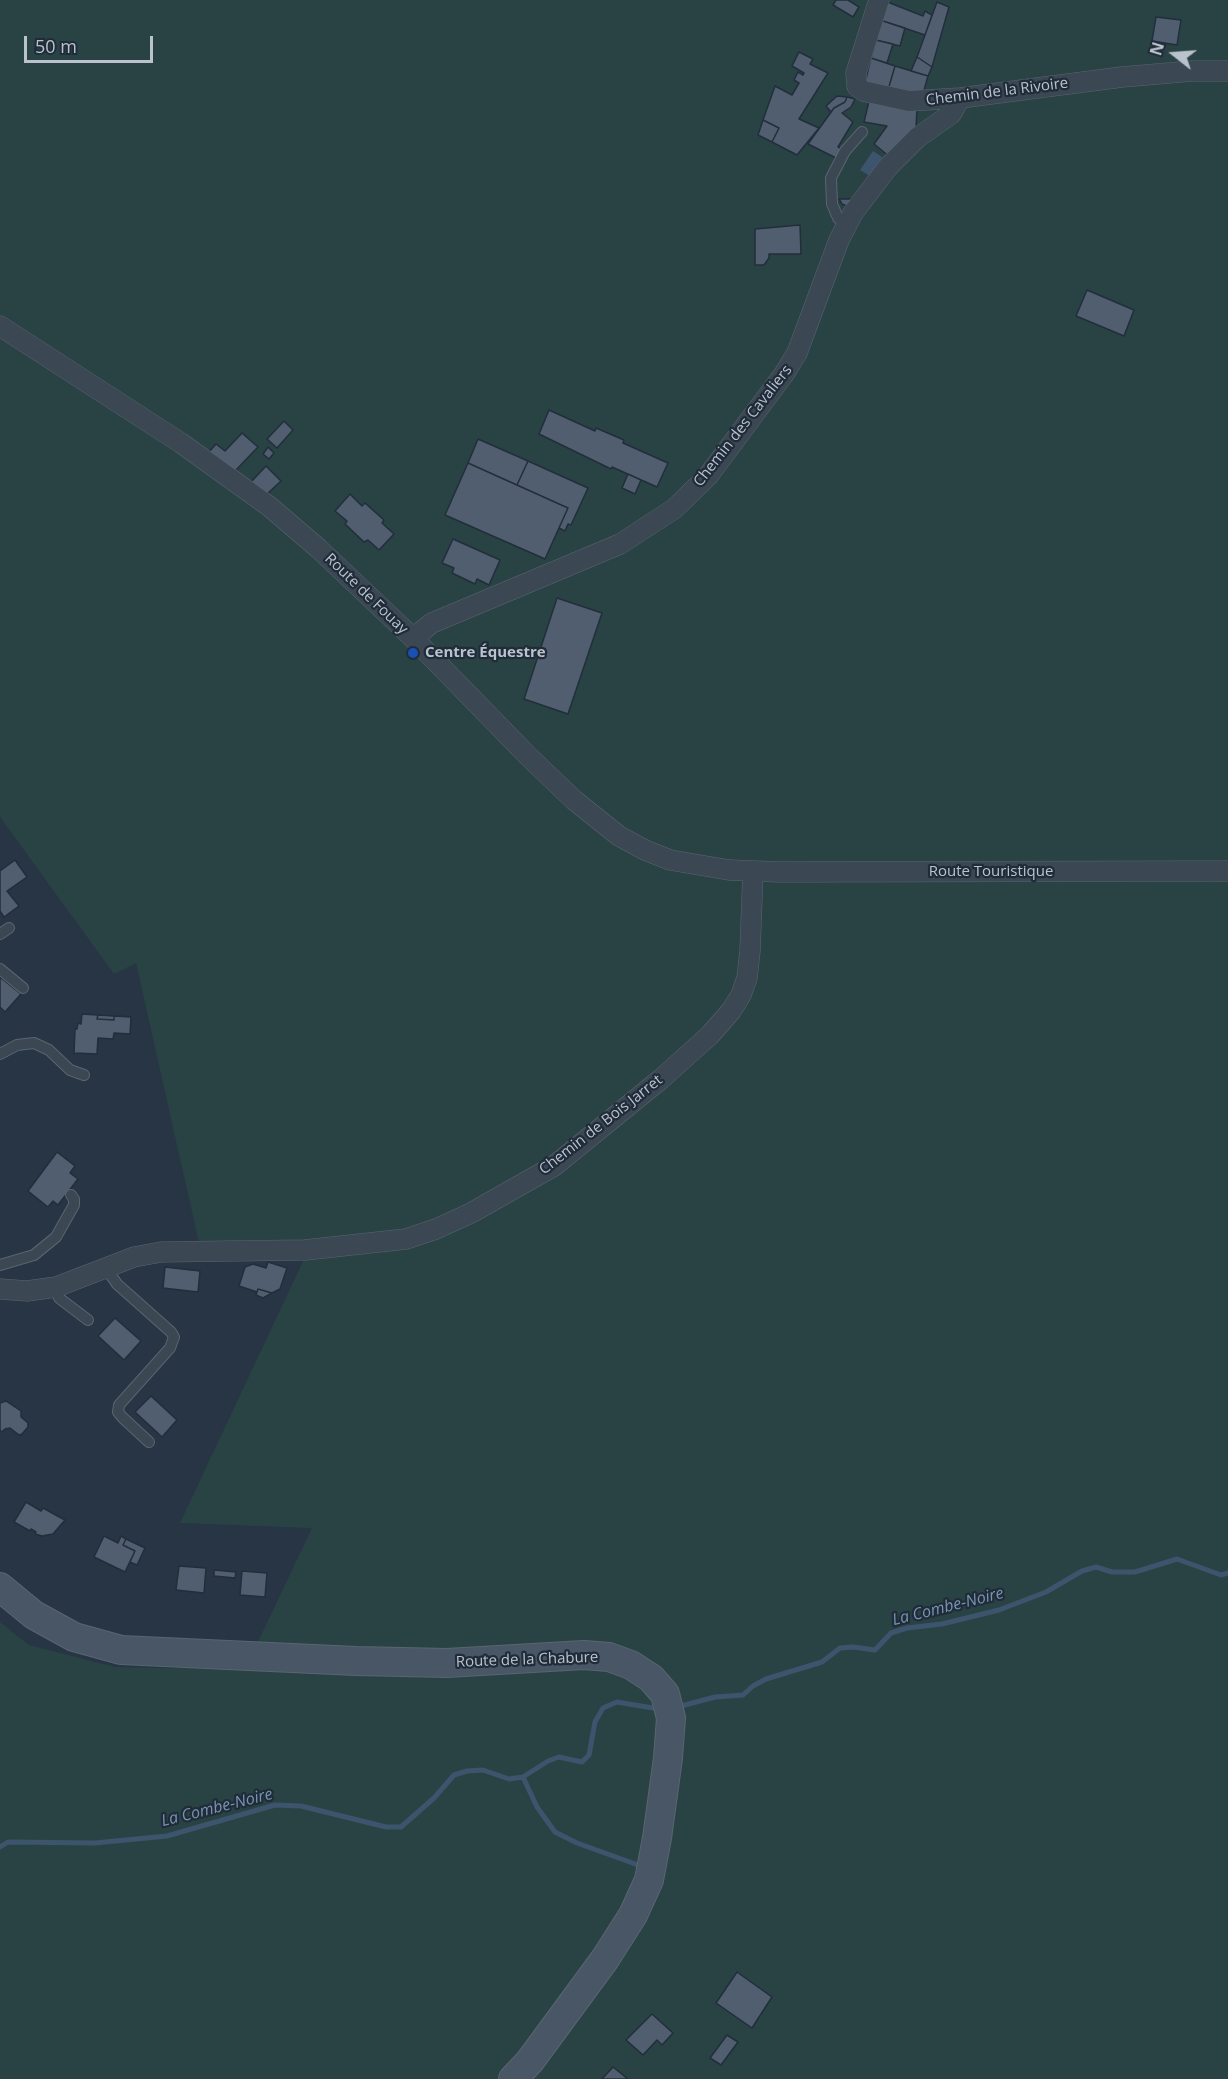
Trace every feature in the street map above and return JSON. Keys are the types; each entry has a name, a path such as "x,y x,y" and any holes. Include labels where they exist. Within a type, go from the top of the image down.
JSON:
{"main road":[{"name":"Route de la Chabure","path":"0,1587 34,1615 74,1637 121,1650 447,1663 584,1655 609,1657 631,1665 651,1678 664,1694 671,1718 659,1827 648,1880 633,1915 605,1959 530,2061 513,2079"}],"street":[{"name":"Chemin de la Rivoire","path":"879,0 856,73 857,86 863,91 909,101 960,98 1122,77 1192,71 1228,72"},
{"name":"Chemin des Cavaliers","path":"413,638 432,623 620,544 674,509 708,476 771,393 797,353 830,261 846,225 868,192 888,167 917,138 951,114 960,98"},
{"name":"Route de Fouay","path":"0,326 181,442 270,507 319,549 413,638 574,800 619,836 670,860 753,872"},
{"name":"Route Touristique","path":"753,872 1228,871"},
{"name":"Chemin de Bois Jarret","path":"0,1289 27,1291 56,1287 134,1257 161,1252 305,1250 406,1239 436,1229 471,1213 554,1166 669,1071 710,1035 731,1011 741,995 747,978 753,872"}],"lane":[{"path":"846,225 838,218 832,204 831,178 845,151 862,132"},
{"path":"0,969 23,988"},
{"path":"0,1054 17,1045 34,1042 49,1050 70,1070 84,1075"},
{"path":"0,1264 34,1255 46,1248 56,1238 74,1205 75,1199 71,1196"},
{"path":"106,1268 117,1284 174,1337 170,1348 119,1404 118,1412 122,1418 149,1442"},
{"path":"56,1287 59,1298 88,1320"}],"green space":[{"path":"0,0 1228,0 1228,2079 0,2079 0,1622 29,1645 115,1667 245,1669 312,1528 180,1523 312,1242 199,1243 136,963 114,974 0,817"}],"water":[{"path":"873,151 882,157 870,176 860,170"}],"building":[{"path":"836,0 848,0 859,7 853,17 833,5"},
{"path":"885,1 923,16 925,11 932,15 925,35 880,20"},
{"path":"937,2 949,7 932,67 917,57"},
{"path":"1156,17 1181,20 1177,45 1152,41"},
{"path":"880,20 905,28 900,46 876,40"},
{"path":"876,40 893,44 887,63 871,58"},
{"path":"799,52 813,59 810,64 828,73 799,119 819,128 797,155 772,142 779,128 763,120 775,86 792,95 799,83 794,80 798,72 803,75 804,73 792,66"},
{"path":"917,57 932,67 928,76 911,71"},
{"path":"871,58 895,66 888,90 865,83"},
{"path":"895,66 928,76 923,94 888,90"},
{"path":"837,96 847,97 845,102 831,112 826,106"},
{"path":"847,97 855,99 851,107 842,113 853,122 838,147 841,149 836,158 808,144 834,108 845,102"},
{"path":"869,101 917,108 916,129 890,157 874,144 887,126 864,122"},
{"path":"763,120 779,128 772,142 758,135"},
{"path":"839,199 856,199 849,207 842,204"},
{"path":"800,225 801,254 769,254 764,265 755,265 755,229"},
{"path":"1087,290 1134,310 1124,336 1076,316"},
{"path":"549,410 595,431 596,428 624,440 623,443 668,463 657,487 612,467 611,469 539,434"},
{"path":"284,421 293,430 277,448 267,439"},
{"path":"242,433 258,447 235,471 208,453 216,444 225,451"},
{"path":"478,439 528,461 517,485 468,463"},
{"path":"268,447 274,453 269,459 263,454"},
{"path":"528,461 588,488 571,525 568,524 565,531 559,528 568,508 517,485"},
{"path":"468,463 568,508 545,559 445,515"},
{"path":"266,466 281,481 266,495 250,483"},
{"path":"628,474 641,480 635,494 622,488"},
{"path":"350,494 362,506 365,503 384,520 382,523 394,534 379,550 368,540 364,542 345,524 347,521 335,511"},
{"path":"453,539 500,560 489,585 477,579 475,584 452,573 454,568 442,563"},
{"path":"557,598 602,613 568,714 524,699"},
{"path":"15,860 27,877 7,891 19,906 4,917 0,911 0,871"},
{"path":"0,977 21,994 5,1012 0,1007"},
{"path":"82,1014 98,1015 97,1019 114,1020 114,1016 131,1017 130,1034 114,1033 113,1039 98,1038 97,1054 74,1053 75,1029 78,1023 81,1024"},
{"path":"98,1015 114,1016 114,1020 97,1019"},
{"path":"57,1152 75,1166 70,1173 78,1179 58,1205 53,1201 48,1207 28,1191"},
{"path":"268,1262 287,1268 280,1289 272,1293 258,1289 257,1292 239,1286 245,1267 253,1264 266,1268"},
{"path":"165,1267 200,1271 198,1292 163,1288"},
{"path":"258,1289 272,1293 263,1298 256,1295"},
{"path":"115,1318 141,1341 124,1360 98,1336"},
{"path":"151,1396 177,1420 162,1437 135,1412"},
{"path":"6,1401 21,1411 21,1417 28,1423 28,1427 22,1434 19,1435 10,1428 2,1432 0,1430 0,1403"},
{"path":"26,1502 41,1511 43,1508 65,1520 53,1534 42,1536 35,1534 36,1532 31,1529 30,1531 14,1522"},
{"path":"104,1536 118,1543 121,1536 126,1539 123,1545 135,1551 125,1572 94,1557"},
{"path":"126,1539 145,1548 137,1565 130,1562 135,1551 123,1545"},
{"path":"179,1566 206,1568 204,1593 176,1590"},
{"path":"214,1570 236,1572 235,1578 214,1576"},
{"path":"242,1571 267,1573 265,1597 240,1595"},
{"path":"737,1972 772,1997 752,2028 716,2003"},
{"path":"652,2014 673,2033 662,2045 657,2040 643,2055 626,2040"},
{"path":"727,2035 738,2042 721,2065 710,2058"},
{"path":"613,2067 628,2079 602,2079"}],"waterway":[{"name":"La Combe-Noire","path":"681,1706 715,1697 743,1695 766,1679 822,1662 840,1648 875,1650 891,1633 907,1628 942,1624 999,1610 1046,1592 1082,1571 1096,1567 1112,1572 1135,1572 1177,1559 1221,1575 1228,1573"},
{"name":"La Combe-Noire","path":"0,1847 8,1842 95,1843 167,1836 275,1805 301,1806 386,1827 401,1827 434,1798 454,1775 483,1770 509,1779 523,1777 548,1761 559,1757 582,1762 589,1755 595,1722 603,1708 617,1702 659,1709"},
{"path":"523,1777 537,1807 555,1832 577,1843 638,1865"}],"place":[{"name":"Centre Équestre","path":"413,653"}]}
